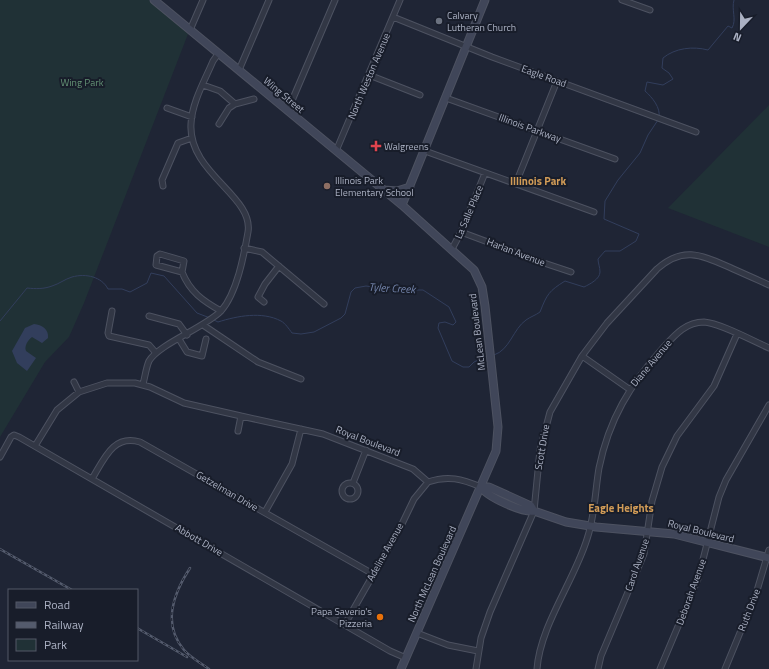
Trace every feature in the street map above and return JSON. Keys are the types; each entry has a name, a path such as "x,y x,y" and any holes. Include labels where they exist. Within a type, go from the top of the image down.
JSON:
{"main road":[{"name":"Wing Street","path":"155,0 218,54 402,205"},
{"path":"402,205 486,0"},
{"path":"384,190 397,191 410,187"},
{"name":"McLean Boulevard","path":"402,205 471,266 480,281 483,293 489,345 498,438 492,462 481,487"},
{"name":"Royal Boulevard","path":"481,487 489,487 531,506 534,511 554,518 590,526 674,534 768,558"},
{"name":"North McLean Boulevard","path":"401,669 481,487"}],"street":[{"path":"190,30 202,0"},
{"path":"239,70 269,0"},
{"path":"288,110 335,0"},
{"name":"North Weston Avenue","path":"336,151 400,0"},
{"path":"622,0 650,10"},
{"name":"Eagle Road","path":"393,17 467,47 696,132"},
{"path":"143,384 148,363 156,353 204,324 221,311 234,290 244,248 249,225 246,213 200,160 192,138 192,117 203,85 218,54"},
{"path":"369,75 420,96"},
{"path":"516,183 557,81"},
{"path":"203,85 220,91 235,104"},
{"name":"Illinois Parkway","path":"446,98 615,159"},
{"path":"219,124 229,108 235,104 254,99"},
{"path":"167,108 192,117"},
{"path":"164,186 162,180 176,146 181,141 192,138"},
{"path":"425,151 594,212"},
{"name":"La Salle Place","path":"452,249 462,232 485,173"},
{"name":"Harlan Avenue","path":"462,232 571,272"},
{"path":"244,248 262,252 324,304"},
{"name":"Scott Drive","path":"476,669 478,651 490,612 534,511 540,450 547,418 582,356 607,323 657,268 666,261 677,256 691,254 708,258 769,285"},
{"path":"182,272 156,265 158,255 184,261 182,272 196,295 221,311"},
{"path":"264,302 258,297 265,284 279,266"},
{"path":"112,312 108,333 109,336 149,345 156,353"},
{"path":"149,316 179,324 187,334"},
{"name":"Diane Avenue","path":"537,669 546,635 586,545 603,450 613,422 629,389 676,334 687,326 699,323 709,323 769,348"},
{"path":"204,324 258,362 301,379"},
{"name":"Carol Avenue","path":"598,669 601,656 641,561 649,531 655,490 664,461 681,431 714,386 737,334"},
{"path":"180,339 187,352 202,356 206,339"},
{"path":"582,356 629,389"},
{"path":"74,382 79,392"},
{"name":"Royal Boulevard","path":"35,446 57,410 79,392 107,383 126,382 143,384 184,403 323,434 413,469 428,482 459,478 481,487"},
{"name":"Deborah Avenue","path":"660,669 693,590 726,480 769,405"},
{"path":"238,431 241,416"},
{"path":"265,512 292,464 301,429"},
{"name":"Abbott Drive","path":"0,457 13,436 19,437 406,658"},
{"name":"Getzelman Drive","path":"92,479 112,447 122,441 136,440 373,574"},
{"path":"353,483 366,450"},
{"name":"Adeline Avenue","path":"345,624 401,526 414,499 428,482"},
{"name":"Ruth Drive","path":"725,669 756,594 768,558 769,550"},
{"path":"417,633 448,645 478,651"}],"green space":[{"name":"Wing Park","path":"0,0 149,0 188,34 84,303 69,337 45,362 0,437"},
{"path":"769,105 769,247 668,208"}],"water":[{"path":"34,324 40,325 46,330 48,338 42,343 32,337 28,341 26,351 36,358 27,371 17,363 12,351 25,328"}],"waterway":[{"name":"Tyler Creek","path":"659,117 659,110 657,106 653,99 645,91 647,82 663,85 673,79 669,73 662,68 663,58 673,52 684,49 696,48 708,50 728,26 732,28 734,21 734,0"},
{"name":"Tyler Creek","path":"494,355 504,349 522,324 540,312 547,297 555,288 565,281 584,287 597,279 600,275 598,259 605,251 620,251 636,241 639,234 604,219 605,201 618,180 640,153 648,135 658,120"},
{"name":"Tyler Creek","path":"0,321 27,288 46,288 72,277 88,276 98,279 108,289 122,289 130,292 147,283 151,273 164,276 197,313 210,318"},
{"name":"Tyler Creek","path":"214,320 218,322 241,316 266,316 282,322 292,333 301,334 314,332 341,318 345,314 351,292 355,288 366,286 397,290 423,290 449,307 456,322 453,325 445,322 439,323 438,328 452,361 463,367 469,367 474,362 487,356"}],"railway":[{"path":"0,549 70,589"},
{"path":"190,568 179,588 172,609 173,630 177,640 184,650 209,669"},
{"path":"138,629 187,657"}],"place":[{"name":"Calvary Lutheran Church","path":"439,21"},
{"name":"Walgreens","path":"376,146"},
{"name":"Illinois Park Elementary School","path":"327,186"},
{"name":"Papa Saverio's Pizzeria","path":"380,617"}],"district":[{"name":"Illinois Park","path":"538,181"},
{"name":"Eagle Heights","path":"621,508"}]}
